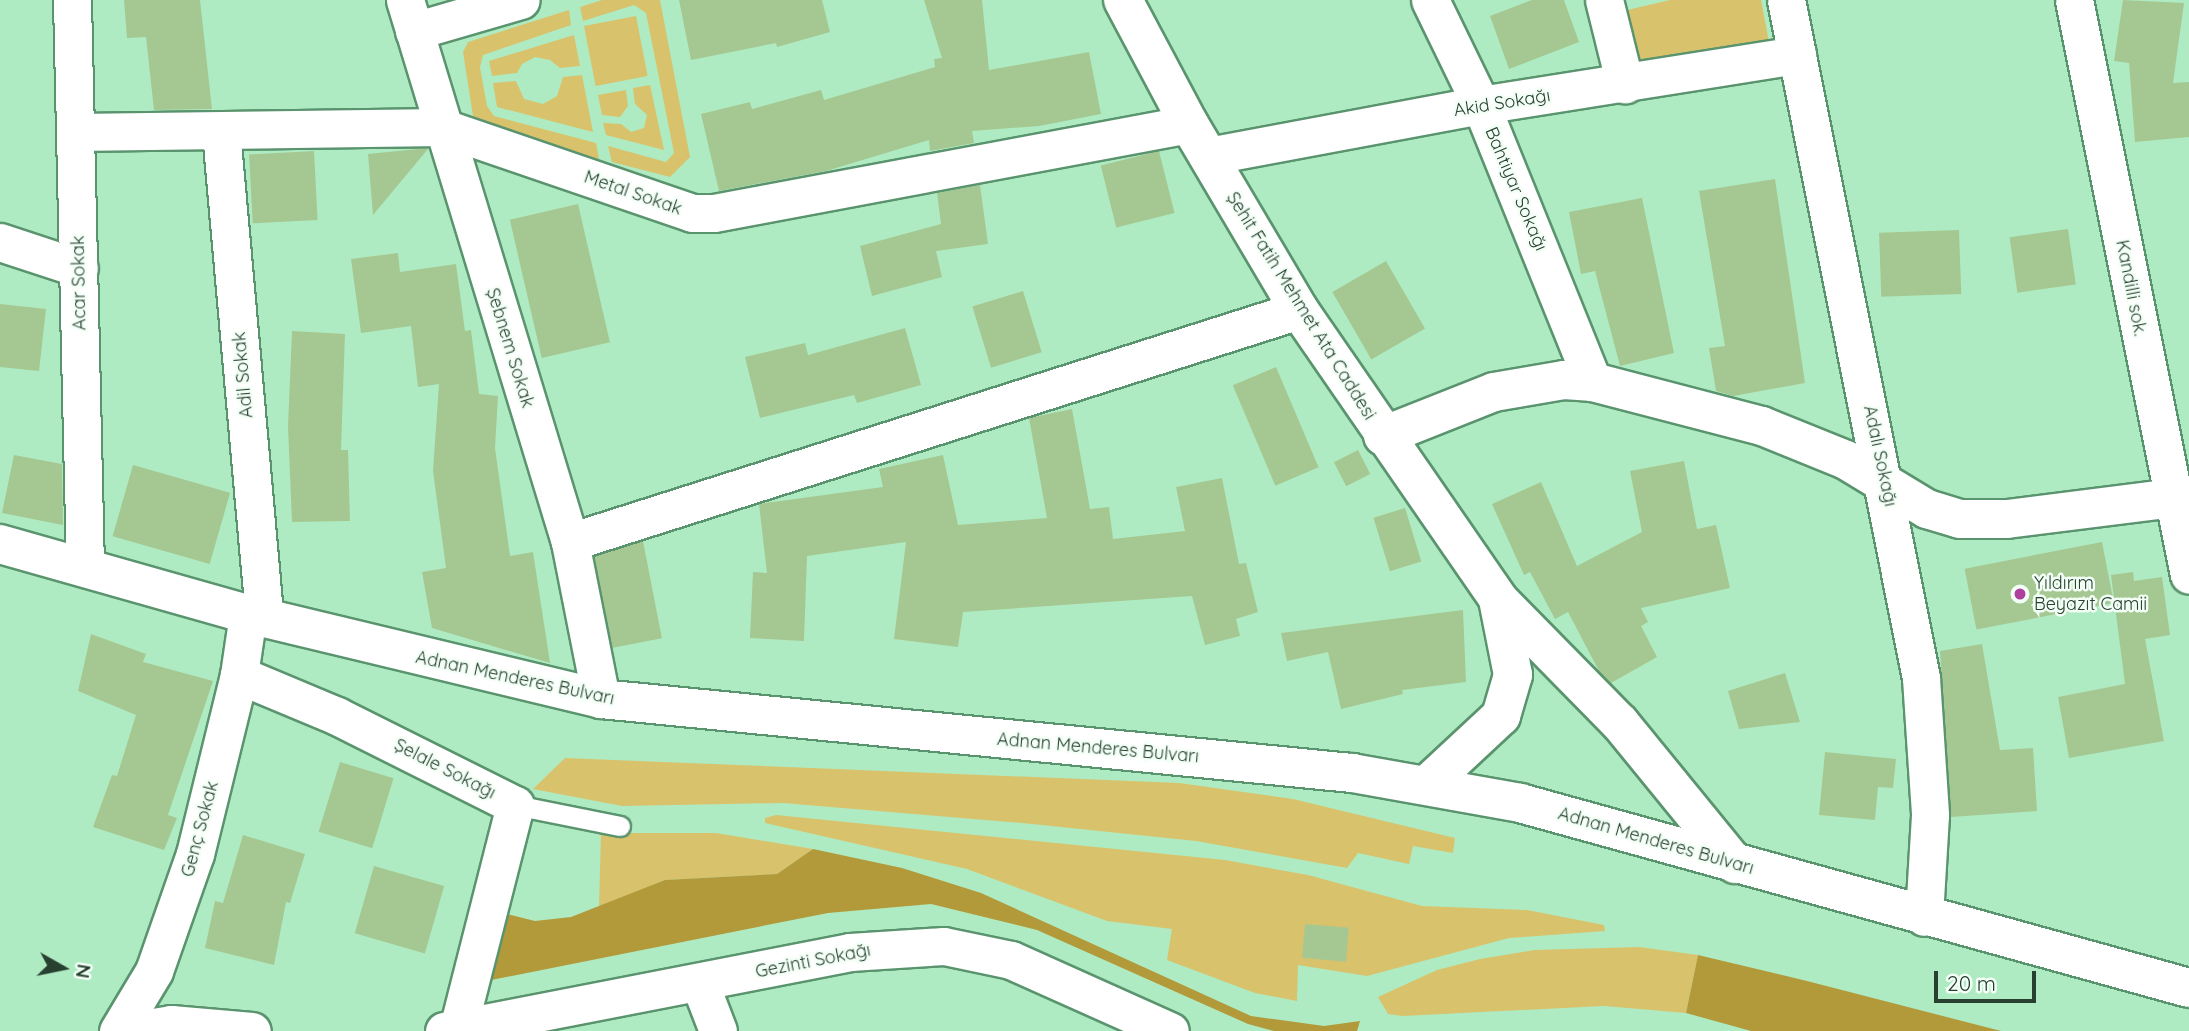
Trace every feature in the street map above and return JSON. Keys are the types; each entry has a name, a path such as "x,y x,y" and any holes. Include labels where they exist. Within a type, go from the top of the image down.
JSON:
{"main road":[{"name":"Şehit Fatih Mehmet Ata Caddesi","path":"1123,0 1189,124 1299,310 1383,436 1498,599 1620,723 1735,864"},
{"path":"1383,436 1531,382 1593,382 1762,426 1846,460 1927,509 1960,519 2007,519 2181,497"},
{"name":"Adnan Menderes Bulvarı","path":"0,544 256,616 601,699 1315,769 1427,784 1584,818 1735,864 2189,988"},
{"name":"Şehit Fatih Mehmet Ata Caddesi","path":"1427,784 1501,716 1513,675 1498,599"}],"street":[{"name":"Acar Sokak","path":"72,0 85,567"},
{"path":"409,16 522,0"},
{"name":"Bahtiyar Sokağı","path":"1430,0 1480,105 1593,382"},
{"path":"1604,0 1625,84"},
{"name":"Adalı Sokağı","path":"1786,0 1887,487 1926,728 1930,815 1924,917"},
{"name":"Kandilli sok.","path":"2074,0 2181,497 2189,575"},
{"name":"Şebnem Sokak","path":"409,16 570,542 601,699"},
{"name":"Akid Sokağı","path":"1208,156 1480,105 1797,55"},
{"name":"Metal Sokak","path":"76,132 441,127 692,213 714,213 1189,124"},
{"name":"Adil Sokak","path":"221,132 256,616"},
{"path":"0,242 79,268"},
{"path":"570,542 1299,310"},
{"name":"Genç Sokak","path":"118,1031 153,971 177,912 256,616"},
{"name":"Şelale Sokağı","path":"239,675 337,716 515,805 451,1030"},
{"name":"Gezinti Sokağı","path":"451,1030 894,946 973,949 1011,960 1170,1031"},
{"path":"700,984 718,1031"},
{"path":"130,1031 171,1024 252,1031"}],"lane":[{"path":"515,805 620,826"}],"shaded area":[{"path":"602,0 660,0 690,157 670,177 612,162 608,146 666,162 674,153 646,13 634,5 583,21 580,7"},
{"path":"1670,0 1761,0 1770,47 1637,66 1623,11"},
{"path":"569,10 571,25 483,55 480,67 487,106 494,116 596,143 599,159 487,130 473,116 463,52 468,42"},
{"path":"636,16 648,76 596,86 584,26"},
{"path":"574,35 580,66 560,68 550,60 535,57 522,64 517,73 492,76 489,61"},
{"path":"582,75 593,132 497,107 493,83 516,81 524,99 543,104 557,96 563,77"},
{"path":"650,85 664,150 606,135 603,123 621,124 631,132 644,128 647,115 635,104 633,88"},
{"path":"626,90 628,106 620,117 602,115 598,95"},
{"path":"565,758 1179,783 1293,799 1455,838 1453,853 1413,846 1409,864 1358,853 1347,868 1196,841 1022,823 783,803 622,806 533,789"},
{"path":"776,815 1225,860 1308,875 1422,906 1527,910 1604,925 1605,931 1509,938 1367,976 1298,965 1297,1001 1255,993 1167,960 1172,929 1107,921 967,869 765,823 765,818"},
{"path":"601,833 716,833 813,849 777,874 665,880 599,907"},
{"path":"813,849 902,868 981,893 1251,1016 1324,1026 1360,1021 1357,1031 1274,1031 1248,1024 1037,930 931,904 828,913 486,981 503,913 535,921 571,917 665,880 777,874"},
{"path":"1639,947 1698,955 1686,1013 1604,1006 1402,1016 1388,1014 1378,997 1437,970 1480,959 1535,950"},
{"path":"1698,955 2001,1031 1751,1031 1686,1013"}],"building":[{"path":"124,0 200,0 212,109 154,110 146,37 127,38"},
{"path":"679,0 822,0 830,32 777,47 776,43 691,60"},
{"path":"924,0 982,0 989,70 1089,52 1101,114 1039,126 972,131 974,143 930,151 929,140 826,171 719,191 701,114 750,102 752,109 821,90 824,100 935,67 934,59 942,58"},
{"path":"1532,0 1564,0 1579,42 1509,69 1490,16"},
{"path":"2123,0 2184,3 2173,83 2189,82 2189,137 2135,142 2129,63 2114,61"},
{"path":"428,149 373,215 368,154"},
{"path":"314,151 318,220 253,223 249,154"},
{"path":"1159,151 1174,213 1116,228 1101,166"},
{"path":"1775,179 1805,383 1733,396 1716,391 1709,348 1725,346 1699,191"},
{"path":"980,185 988,244 936,251 942,277 872,296 860,246 941,224 937,193"},
{"path":"1642,198 1674,353 1620,366 1595,271 1581,274 1569,212"},
{"path":"578,204 610,342 542,358 510,220"},
{"path":"2068,229 2076,284 2017,293 2010,237"},
{"path":"1959,230 1961,294 1881,297 1879,233"},
{"path":"398,253 400,272 456,264 465,331 471,330 479,394 498,396 495,448 510,556 533,552 550,663 432,628 422,572 446,568 433,471 439,384 418,387 411,326 361,333 351,259"},
{"path":"1386,261 1425,329 1371,360 1332,292"},
{"path":"1023,291 1042,352 991,368 972,306"},
{"path":"0,304 46,309 39,371 0,367"},
{"path":"905,328 921,385 857,403 854,395 760,418 745,357 805,343 808,355"},
{"path":"292,331 345,334 341,450 348,450 350,521 292,522 288,427"},
{"path":"1276,367 1319,467 1275,486 1233,385"},
{"path":"1072,409 1090,509 1109,507 1113,539 1185,531 1176,487 1222,478 1239,564 1246,563 1258,612 1236,619 1240,636 1205,645 1192,596 963,612 958,647 894,639 906,542 807,556 804,641 750,638 753,572 767,573 759,504 883,487 879,469 943,455 958,525 1047,518 1029,418"},
{"path":"1358,450 1370,474 1346,486 1334,462"},
{"path":"14,455 62,464 63,525 2,513"},
{"path":"1684,461 1697,529 1716,525 1730,588 1641,608 1648,622 1641,626 1657,657 1611,683 1599,671 1568,612 1555,619 1530,572 1524,575 1492,504 1541,482 1577,566 1642,532 1630,471"},
{"path":"133,465 230,493 210,564 113,536"},
{"path":"1405,508 1421,562 1390,571 1373,518"},
{"path":"643,541 662,638 612,648 593,551"},
{"name":"Yıldırım Beyazıt Camii","path":"2102,542 2114,603 1976,630 1965,569"},
{"path":"2133,572 2134,581 2162,577 2170,635 2145,639 2164,741 2069,758 2058,697 2125,684 2111,575"},
{"path":"1463,610 1466,682 1402,690 1403,694 1341,709 1328,652 1287,661 1281,633"},
{"path":"91,634 146,654 143,662 213,681 168,815 177,818 164,850 93,827 112,775 117,776 136,715 78,691"},
{"path":"1982,644 2000,750 2033,748 2037,811 1951,817 1940,651"},
{"path":"1785,673 1800,722 1739,729 1728,691"},
{"path":"1825,752 1896,759 1893,788 1878,787 1875,820 1819,815"},
{"path":"340,762 394,778 372,848 319,832"},
{"path":"243,835 305,854 290,903 286,902 274,965 205,948 215,901 223,903"},
{"path":"374,866 444,886 425,953 355,933"},
{"path":"1305,924 1349,928 1346,962 1302,958"}],"place":[{"name":"Yıldırım Beyazıt Camii","path":"2020,594"}]}
